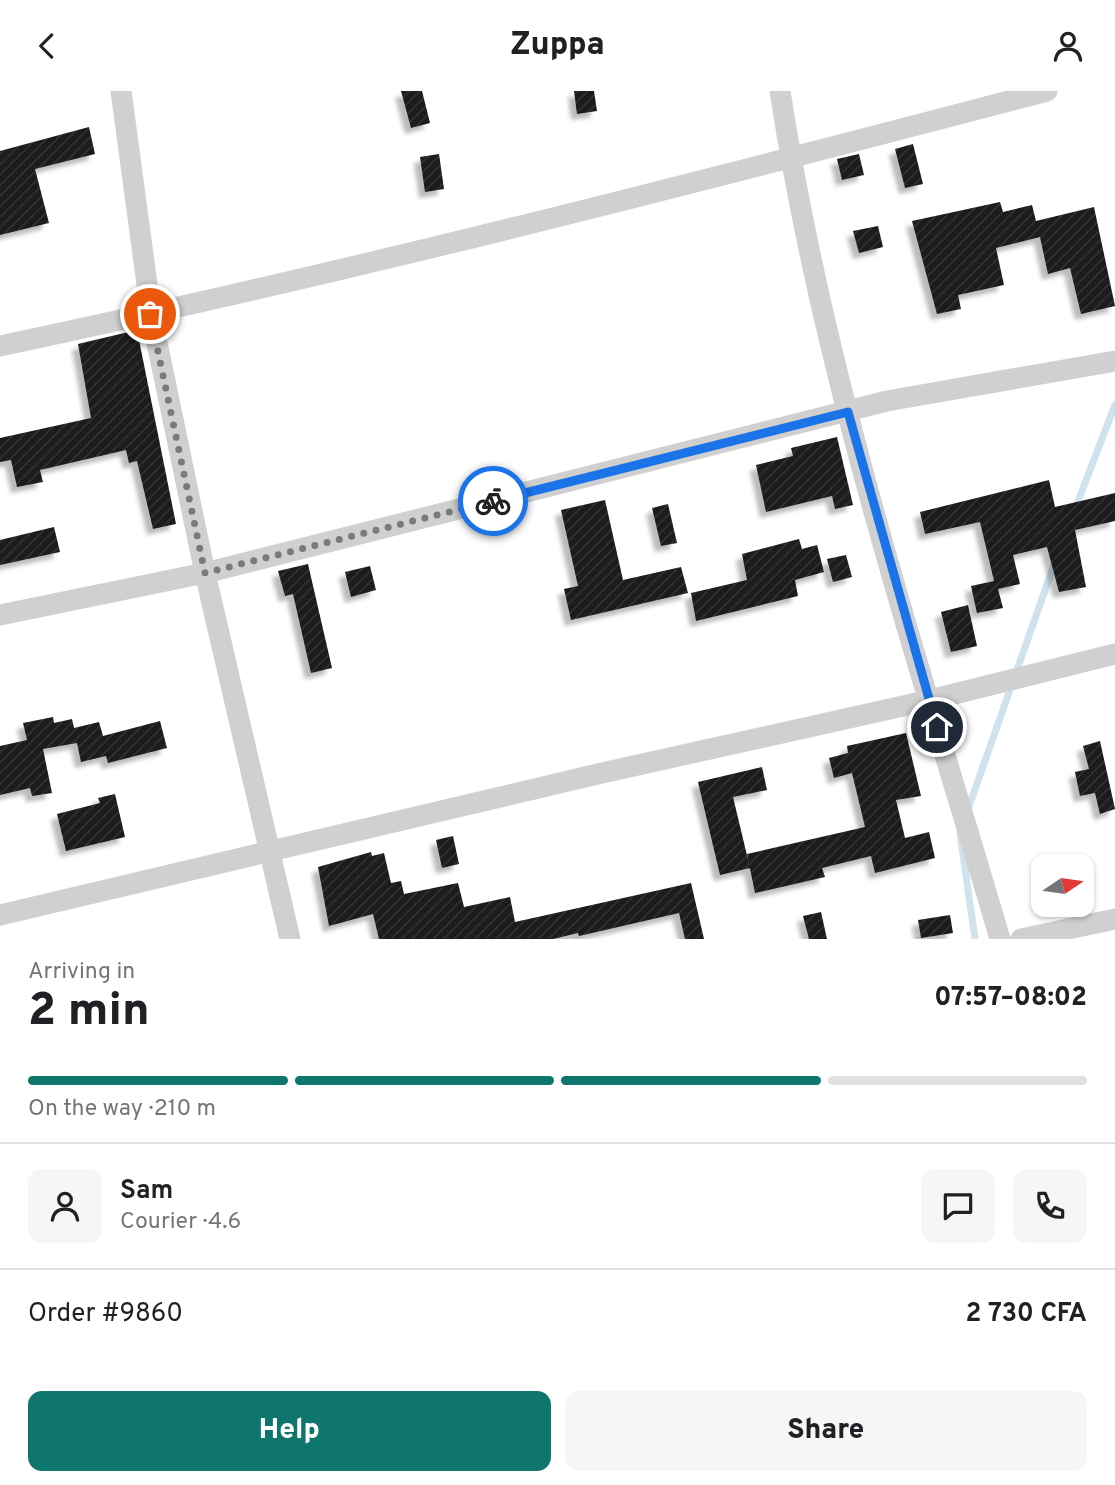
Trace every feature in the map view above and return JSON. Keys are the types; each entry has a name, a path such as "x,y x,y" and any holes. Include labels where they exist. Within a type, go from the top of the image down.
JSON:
{"street":[{"path":"121,91 150,314 205,573 290,939"},
{"path":"780,91 790,158 848,412 1000,939"},
{"path":"0,346 150,314 790,158 1047,91"},
{"path":"0,615 205,573 887,401 1115,362"},
{"path":"0,915 602,773 930,700 1115,654"},
{"path":"1021,939 1115,919"}],"building":[{"path":"401,91 422,91 430,123 411,128"},
{"path":"574,91 594,91 597,111 577,114"},
{"path":"89,127 95,154 35,169 49,223 0,235 0,151"},
{"path":"913,144 923,184 905,188 895,149"},
{"path":"439,154 444,189 425,192 420,157"},
{"path":"859,154 864,175 842,180 837,159"},
{"path":"1000,202 1003,212 1032,205 1036,221 1094,207 1115,306 1081,314 1070,268 1048,274 1040,237 996,248 1004,285 958,295 961,309 937,314 912,221"},
{"path":"878,226 883,247 859,253 853,231"},
{"path":"137,330 176,524 153,529 137,461 129,463 126,450 40,470 43,482 17,487 11,460 0,462 0,438 91,418 78,344"},
{"path":"837,437 853,505 835,509 832,496 766,512 756,465 793,456 791,448"},
{"path":"1049,480 1055,507 1115,493 1115,521 1075,530 1086,587 1059,592 1047,547 1013,555 1020,584 998,589 1003,608 977,613 971,586 994,581 980,522 925,534 920,512"},
{"path":"605,500 623,580 681,567 688,593 571,620 564,589 578,586 561,510"},
{"path":"668,504 677,543 661,546 652,508"},
{"path":"54,527 60,552 0,565 0,540"},
{"path":"799,539 802,549 817,545 824,572 795,580 798,596 696,621 691,593 747,580 742,554"},
{"path":"846,555 852,577 833,582 827,559"},
{"path":"308,564 332,668 311,673 293,594 285,596 278,571"},
{"path":"370,566 376,590 351,597 345,572"},
{"path":"968,605 977,646 951,652 941,612"},
{"path":"53,717 54,723 72,719 74,728 99,722 103,736 160,721 167,748 108,763 106,756 81,762 77,743 43,749 52,793 32,796 30,788 0,795 0,746 27,740 23,723"},
{"path":"906,733 921,796 896,800 905,838 929,832 935,858 875,873 871,856 822,868 825,877 755,893 747,854 865,827 852,773 834,778 829,758 848,753 847,746"},
{"path":"1100,741 1115,809 1100,814 1095,793 1080,796 1075,772 1089,769 1083,746"},
{"path":"762,767 767,790 733,797 750,868 720,875 698,782"},
{"path":"115,794 125,837 66,851 57,814 100,803 98,798"},
{"path":"453,836 459,864 442,868 436,840"},
{"path":"371,852 372,856 384,853 391,883 401,881 404,894 458,883 464,907 510,897 515,922 691,883 704,939 685,939 679,913 579,936 578,933 553,939 379,939 373,914 329,926 318,867"},
{"path":"821,912 827,939 809,939 803,916"},
{"path":"950,915 953,933 921,938 918,920"}],"waterway":[{"path":"1075,509 1115,405"},
{"path":"967,812 1056,559"},
{"path":"960,833 975,939"}],"way so far":[{"path":"150,314 205,573 493,501"}],"route":[{"path":"493,501 848,412 937,727"}]}
